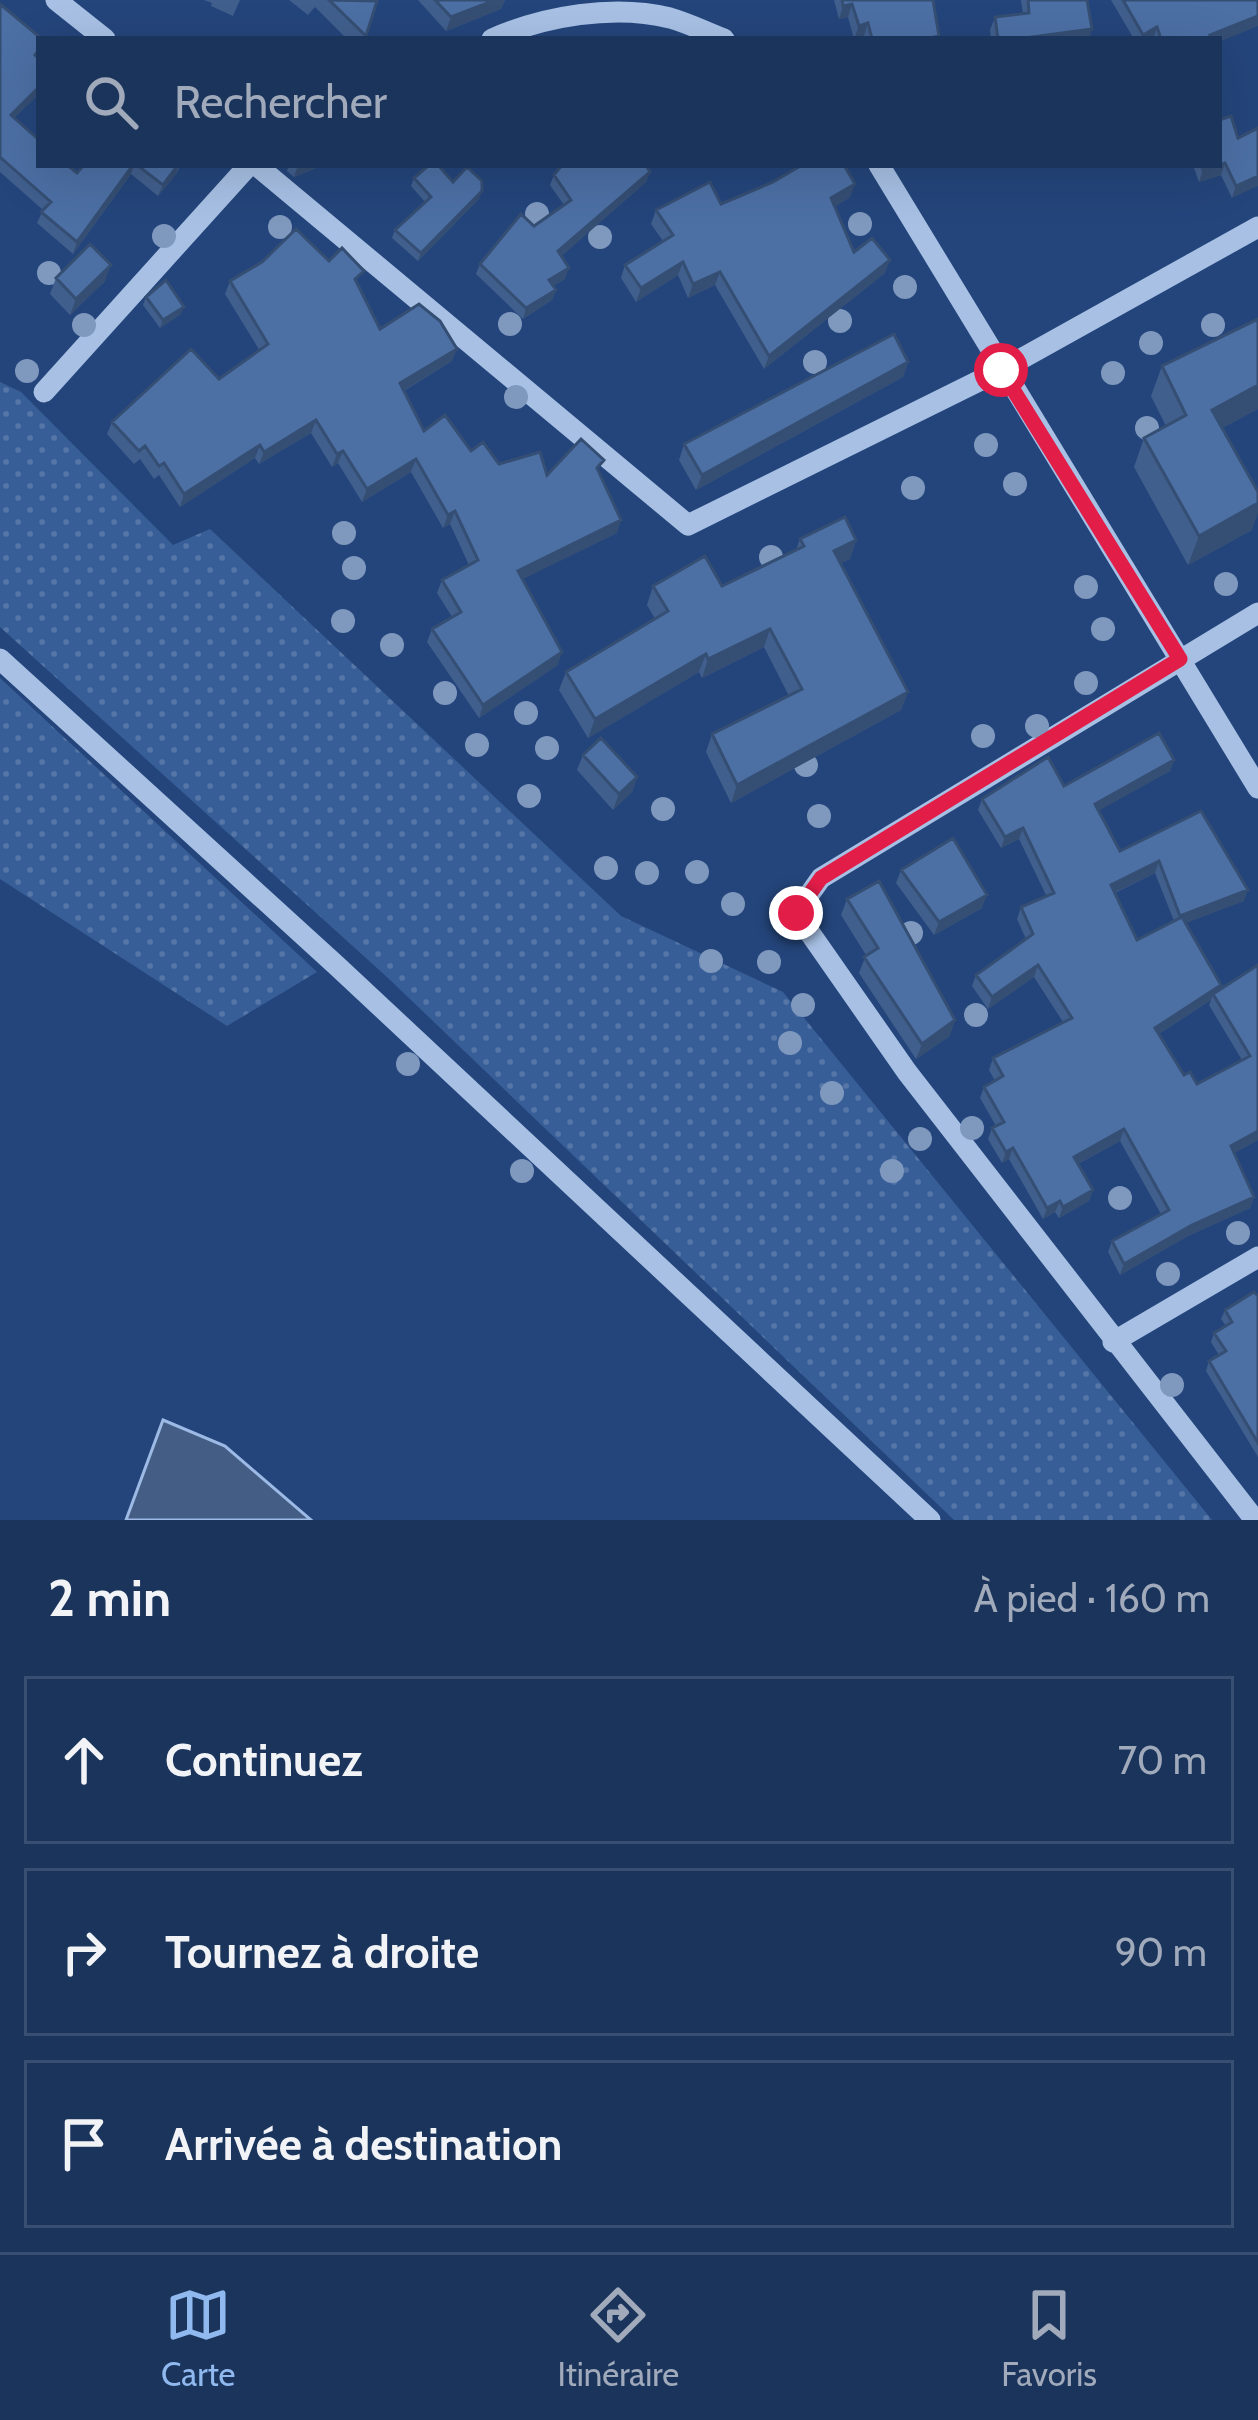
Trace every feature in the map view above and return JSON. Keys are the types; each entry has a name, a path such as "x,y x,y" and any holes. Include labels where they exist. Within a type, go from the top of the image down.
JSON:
{"street":[{"path":"56,0 77,8 101,36"},
{"path":"499,36 601,12 666,9 718,36"},
{"path":"44,392 249,168"},
{"path":"256,168 688,525 1001,370 1258,227"},
{"path":"881,168 1258,788"},
{"path":"1256,1520 907,1072 796,913 821,878 1258,613"},
{"path":"0,659 931,1520"},
{"path":"1114,1342 1258,1257"}],"shaded area":[{"path":"0,382 21,392 173,545 210,529 621,916 783,992 1212,1520 954,1520 388,978 0,627"},
{"path":"0,678 317,972 227,1026 0,879"},
{"path":"163,1420 225,1446 311,1520 126,1520"}],"building":[{"path":"329,0 377,1 366,36"},
{"path":"435,0 495,0 451,17"},
{"path":"842,0 933,0 939,36 871,36 868,23 859,26 852,4 843,6"},
{"path":"1028,0 1087,0 1092,29 998,36 995,17 1029,13"},
{"path":"1123,0 1258,0 1258,16 1210,36 1160,36 1157,27 1143,35"},
{"path":"0,4 38,36 36,90 11,115 36,137 36,168 71,168 77,173 81,168 131,168 77,242 41,212 51,202 0,157"},
{"path":"1231,116 1238,138 1258,128 1258,176 1236,186 1225,163 1222,119"},
{"path":"141,168 176,168 163,185"},
{"path":"426,168 441,168 453,182 468,168 482,181 482,191 421,253 395,230 431,197 414,178"},
{"path":"560,168 648,168 650,172 558,251 569,268 549,280 556,290 526,308 480,264 521,214 534,226 571,200 554,175"},
{"path":"797,168 846,168 855,184 831,198 854,252 872,238 890,260 769,356 720,272 693,284 683,262 641,288 625,265 673,235 656,210 710,182 721,204"},
{"path":"296,229 329,261 342,248 364,271 355,279 380,329 419,304 440,321 457,349 400,383 424,431 445,415 471,451 483,442 499,464 540,452 547,475 581,439 604,460 597,468 621,520 518,571 562,652 483,705 432,629 461,612 442,580 478,560 455,511 448,515 416,459 367,489 316,420 264,452 260,445 184,494 164,463 159,466 145,446 139,451 112,422 191,349 219,379 268,344 230,281 262,262"},
{"path":"90,244 111,265 76,299 56,278"},
{"path":"166,280 184,307 163,320 146,297"},
{"path":"1258,319 1258,385 1212,410 1258,492 1258,503 1199,536 1144,438 1186,415 1162,366"},
{"path":"894,334 908,362 702,475 684,444"},
{"path":"845,517 856,540 834,551 908,692 737,785 712,734 802,689 770,629 708,659 706,654 595,719 566,672 668,611 653,586 705,556 722,586 804,546 800,539"},
{"path":"1159,733 1174,760 1095,804 1120,851 1201,811 1248,890 1180,916 1159,861 1111,885 1137,940 1182,917 1221,985 1155,1028 1184,1075 1190,1072 1197,1084 1250,1056 1213,994 1258,965 1258,1131 1231,1146 1254,1197 1124,1264 1112,1241 1169,1210 1124,1129 1074,1157 1093,1190 1063,1207 1060,1201 1047,1208 1013,1148 1006,1152 992,1128 1004,1122 984,1087 1003,1076 993,1058 1072,1018 1038,965 992,997 976,975 1033,934 1021,907 1054,893 1023,828 1005,837 982,799 1048,757 1064,786"},
{"path":"601,738 637,777 619,794 583,755"},
{"path":"953,838 987,895 939,922 901,870"},
{"path":"879,881 955,1020 922,1044 864,957 878,948 847,899"},
{"path":"1254,1292 1258,1296 1258,1443 1209,1361 1226,1351 1214,1333 1232,1322 1225,1310"}],"route":[{"path":"796,913 821,878 1180,659 1001,370"}]}
